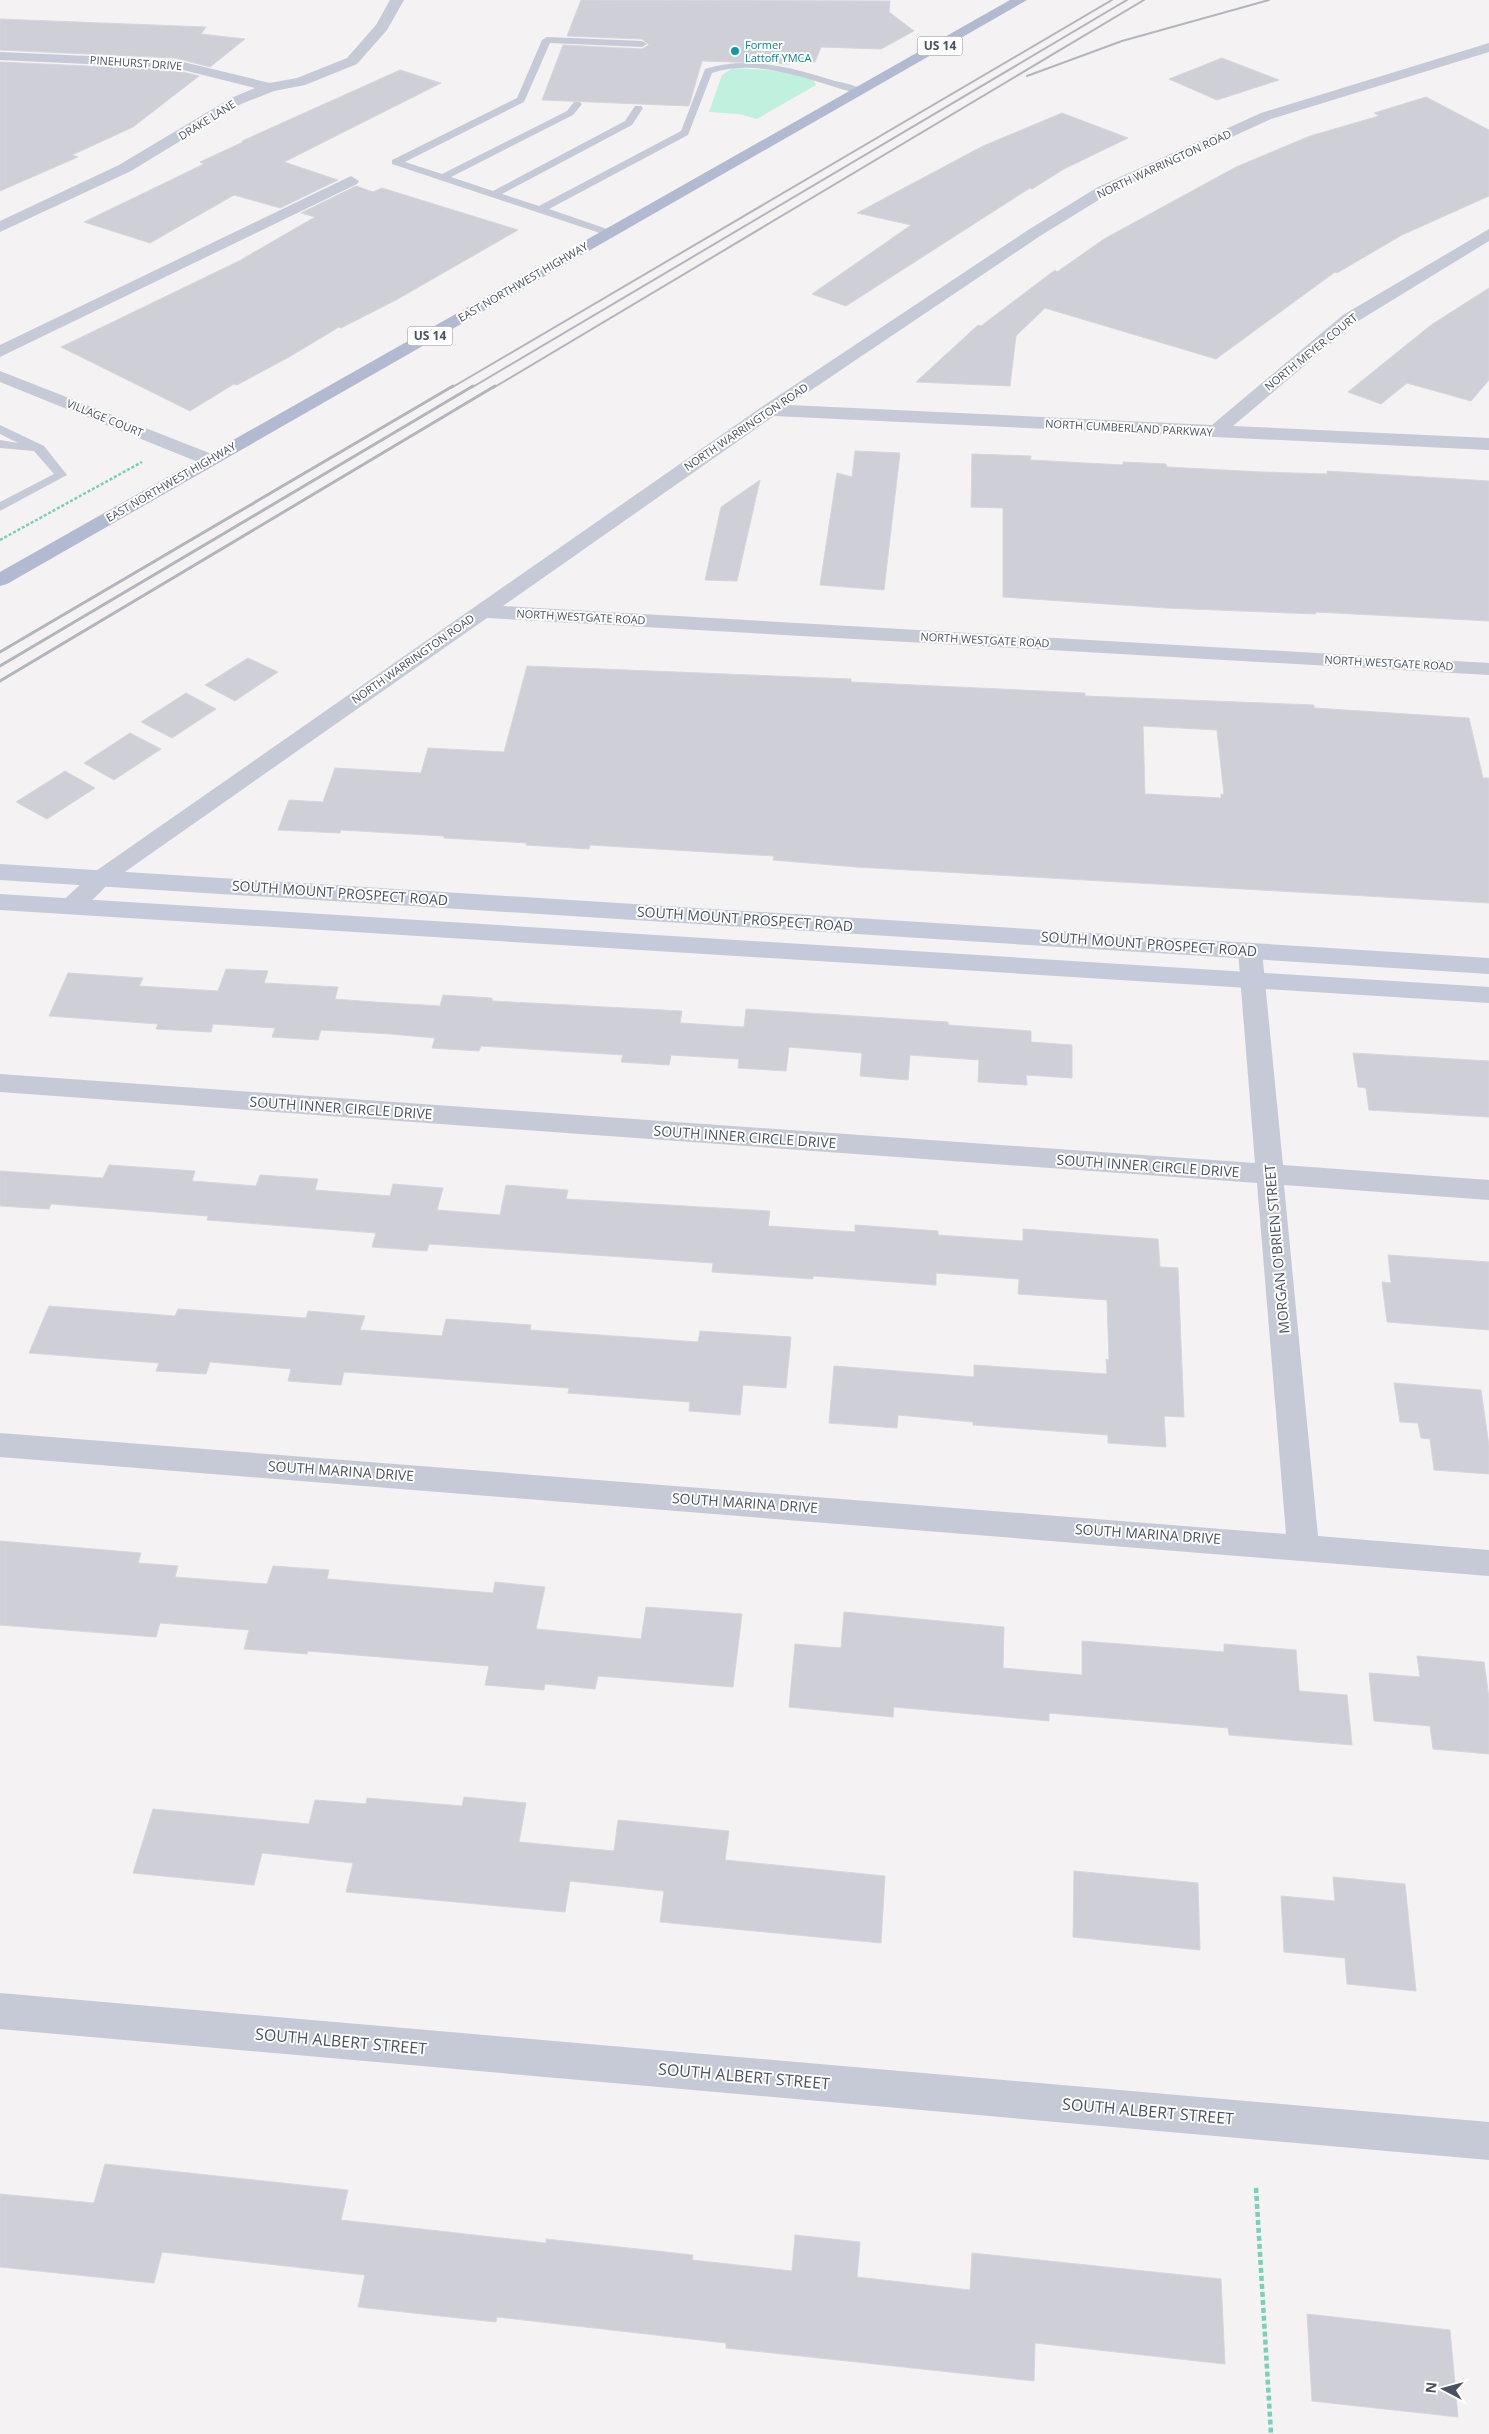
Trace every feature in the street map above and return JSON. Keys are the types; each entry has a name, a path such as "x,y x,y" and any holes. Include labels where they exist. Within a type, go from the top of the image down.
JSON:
{"main road":[{"name":"EAST NORTHWEST HIGHWAY","path":"0,580 1020,0"},
{"name":"SOUTH MOUNT PROSPECT ROAD","path":"0,872 1489,966"},
{"name":"SOUTH MOUNT PROSPECT ROAD","path":"0,902 1489,995"}],"street":[{"name":"DRAKE LANE","path":"0,227 125,168 236,101 270,87 300,82 352,61 382,27 397,0"},
{"name":"NORTH WARRINGTON ROAD","path":"70,905 102,878 770,410 1034,233 1104,190 1266,116 1482,48"},
{"name":"PINEHURST DRIVE","path":"0,56 175,64 270,87"},
{"path":"0,352 351,181"},
{"name":"NORTH MEYER COURT","path":"1215,432 1349,319 1489,234"},
{"name":"VILLAGE COURT","path":"0,376 210,460"},
{"name":"NORTH CUMBERLAND PARKWAY","path":"770,410 1489,444"},
{"name":"NORTH WESTGATE ROAD","path":"481,611 1489,669"},
{"name":"MORGAN O'BRIEN STREET","path":"1250,951 1303,1546"},
{"name":"SOUTH INNER CIRCLE DRIVE","path":"0,1083 1489,1190"},
{"name":"SOUTH MARINA DRIVE","path":"0,1445 1489,1562"},
{"name":"SOUTH ALBERT STREET","path":"0,2011 1489,2141"}],"lane":[{"path":"609,233 396,162 521,100 547,40 642,44"},
{"path":"540,210 685,133 708,71 715,68 736,66 785,69 859,91"},
{"path":"442,178 570,113 577,104"},
{"path":"493,195 629,123 638,108"},
{"path":"0,429 40,449 61,475 0,507"},
{"path":"0,444 40,449"}],"path":[{"path":"0,540 143,462"},
{"path":"1256,2188 1271,2434"}],"green space":[{"path":"733,68 784,71 813,79 816,85 757,119 739,114 709,112 722,75"}],"building":[{"name":"Former Lattoff YMCA","path":"581,0 890,1 889,12 914,31 881,49 821,47 815,62 792,61 790,64 702,61 689,106 542,100 563,45 642,49 649,45 642,39 567,36"},
{"path":"0,19 206,27 201,34 245,39 210,67 175,58 0,50"},
{"path":"1222,58 1279,80 1217,100 1169,79"},
{"path":"0,62 175,70 199,76 133,127 72,155 78,157 0,191"},
{"path":"400,70 441,83 284,162 338,180 280,208 234,195 150,243 84,222 204,164 200,162 242,141"},
{"path":"1426,97 1489,130 1489,196 1402,235 1337,273 1335,272 1216,359 1045,308 1016,336 1010,386 916,382 978,325 981,326 1055,270 1057,272 1104,239 1236,167 1310,136 1379,116 1374,113"},
{"path":"1062,113 1128,138 1064,169 1032,189 1030,188 846,306 812,294 911,225 857,213 983,146"},
{"path":"356,186 373,192 382,188 518,230 396,300 341,328 339,327 237,385 234,384 190,411 61,347 239,261 315,217 301,213"},
{"path":"1489,288 1489,380 1471,401 1407,383 1381,404 1348,392 1431,325"},
{"path":"855,451 900,453 884,590 820,585 837,473 852,477"},
{"path":"972,454 1031,456 1030,460 1123,465 1123,462 1166,464 1167,467 1262,472 1327,474 1327,471 1489,481 1489,621 1315,612 1316,614 1166,608 1003,597 1003,508 971,507"},
{"path":"760,480 737,581 705,580 721,507"},
{"path":"248,658 278,672 235,701 205,685"},
{"path":"527,666 851,679 851,682 1085,693 1085,696 1314,705 1314,708 1469,718 1483,778 1489,778 1489,903 856,867 773,860 774,856 590,845 589,849 444,838 444,836 341,830 340,833 278,830 289,800 323,802 335,768 421,773 428,748 504,752","holes":["1143,726 1217,730 1224,795 1221,794 1221,798 1145,794"]},
{"path":"186,693 216,709 172,738 141,722"},
{"path":"130,733 161,749 114,780 84,763"},
{"path":"65,771 95,788 47,819 16,802"},
{"path":"226,969 268,971 264,983 338,987 335,999 440,1006 443,995 492,998 492,1001 682,1011 680,1023 744,1027 746,1009 948,1022 948,1025 1031,1031 1031,1042 1072,1045 1072,1078 1026,1075 1027,1085 978,1082 979,1060 910,1055 908,1080 860,1076 862,1053 789,1047 786,1071 738,1068 739,1059 671,1055 669,1065 621,1062 623,1055 481,1046 479,1051 432,1048 435,1038 391,1034 321,1030 318,1040 272,1037 275,1028 213,1024 211,1032 156,1029 158,1024 49,1016 68,973 143,978 139,986 218,991"},
{"path":"1353,1053 1489,1061 1489,1117 1369,1110 1366,1088 1358,1087"},
{"path":"109,1165 195,1171 192,1181 256,1186 260,1175 318,1179 315,1190 390,1196 393,1184 443,1188 437,1210 500,1215 506,1185 568,1190 566,1199 770,1211 768,1226 855,1232 855,1225 938,1231 938,1235 1023,1241 1023,1229 1158,1239 1160,1267 1178,1268 1184,1417 1164,1416 1166,1447 1108,1443 1108,1435 973,1425 973,1422 898,1415 897,1428 829,1423 834,1366 974,1377 974,1365 1107,1374 1106,1359 1109,1360 1107,1300 1018,1294 1019,1279 936,1273 936,1285 813,1276 813,1279 712,1272 713,1263 429,1244 427,1251 372,1247 376,1233 207,1220 208,1216 51,1204 49,1209 0,1206 0,1171 103,1178"},
{"path":"1388,1255 1489,1262 1489,1330 1387,1322 1382,1282 1391,1283"},
{"path":"49,1306 175,1316 178,1309 306,1318 308,1311 365,1316 360,1330 442,1336 446,1319 531,1325 530,1330 698,1342 700,1331 791,1337 786,1388 743,1385 740,1415 689,1411 690,1402 568,1393 569,1388 344,1372 341,1385 288,1381 291,1369 210,1362 206,1374 156,1371 159,1363 29,1353"},
{"path":"1394,1383 1481,1390 1489,1446 1489,1474 1434,1470 1430,1439 1421,1438 1418,1423 1400,1422"},
{"path":"0,1541 141,1553 138,1563 178,1566 175,1577 267,1584 273,1566 329,1570 327,1579 493,1593 495,1582 545,1587 536,1629 641,1639 646,1607 742,1614 733,1687 598,1676 595,1689 545,1684 544,1690 485,1685 489,1666 308,1651 307,1654 244,1649 249,1630 160,1623 156,1637 0,1625"},
{"path":"844,1612 1004,1627 1003,1668 1082,1675 1082,1641 1224,1652 1224,1644 1296,1650 1299,1691 1347,1695 1352,1745 1229,1735 1228,1728 1049,1713 1049,1721 894,1707 893,1717 789,1707 795,1644 841,1648"},
{"path":"1417,1656 1484,1662 1489,1698 1489,1754 1433,1749 1430,1726 1374,1721 1369,1673 1420,1677"},
{"path":"464,1797 526,1803 519,1842 614,1851 618,1820 729,1831 725,1860 885,1876 881,1943 660,1922 664,1891 570,1881 565,1912 346,1892 353,1863 262,1853 254,1885 133,1873 153,1809 309,1824 315,1800 366,1804 367,1798 462,1806"},
{"path":"1074,1871 1198,1883 1200,1950 1073,1937"},
{"path":"1333,1877 1405,1884 1416,1991 1347,1984 1345,1958 1284,1952 1281,1896 1335,1901"},
{"path":"105,2164 348,2190 341,2220 546,2243 546,2239 693,2255 692,2260 792,2271 795,2235 860,2242 857,2277 970,2290 972,2253 1221,2279 1225,2364 1035,2343 1034,2381 726,2348 726,2343 497,2317 496,2322 358,2307 365,2275 162,2252 154,2283 0,2267 0,2194 94,2203"},
{"path":"1307,2314 1450,2330 1458,2417 1312,2401"}],"railway":[{"path":"451,388 1112,0"},
{"path":"471,388 1127,0"},
{"path":"493,388 1144,0"},
{"path":"1027,76 1122,41 1269,0"},
{"path":"0,652 453,386"},
{"path":"0,666 473,386"},
{"path":"0,681 495,386"}],"place":[{"name":"Former Lattoff YMCA","path":"735,51"}]}
